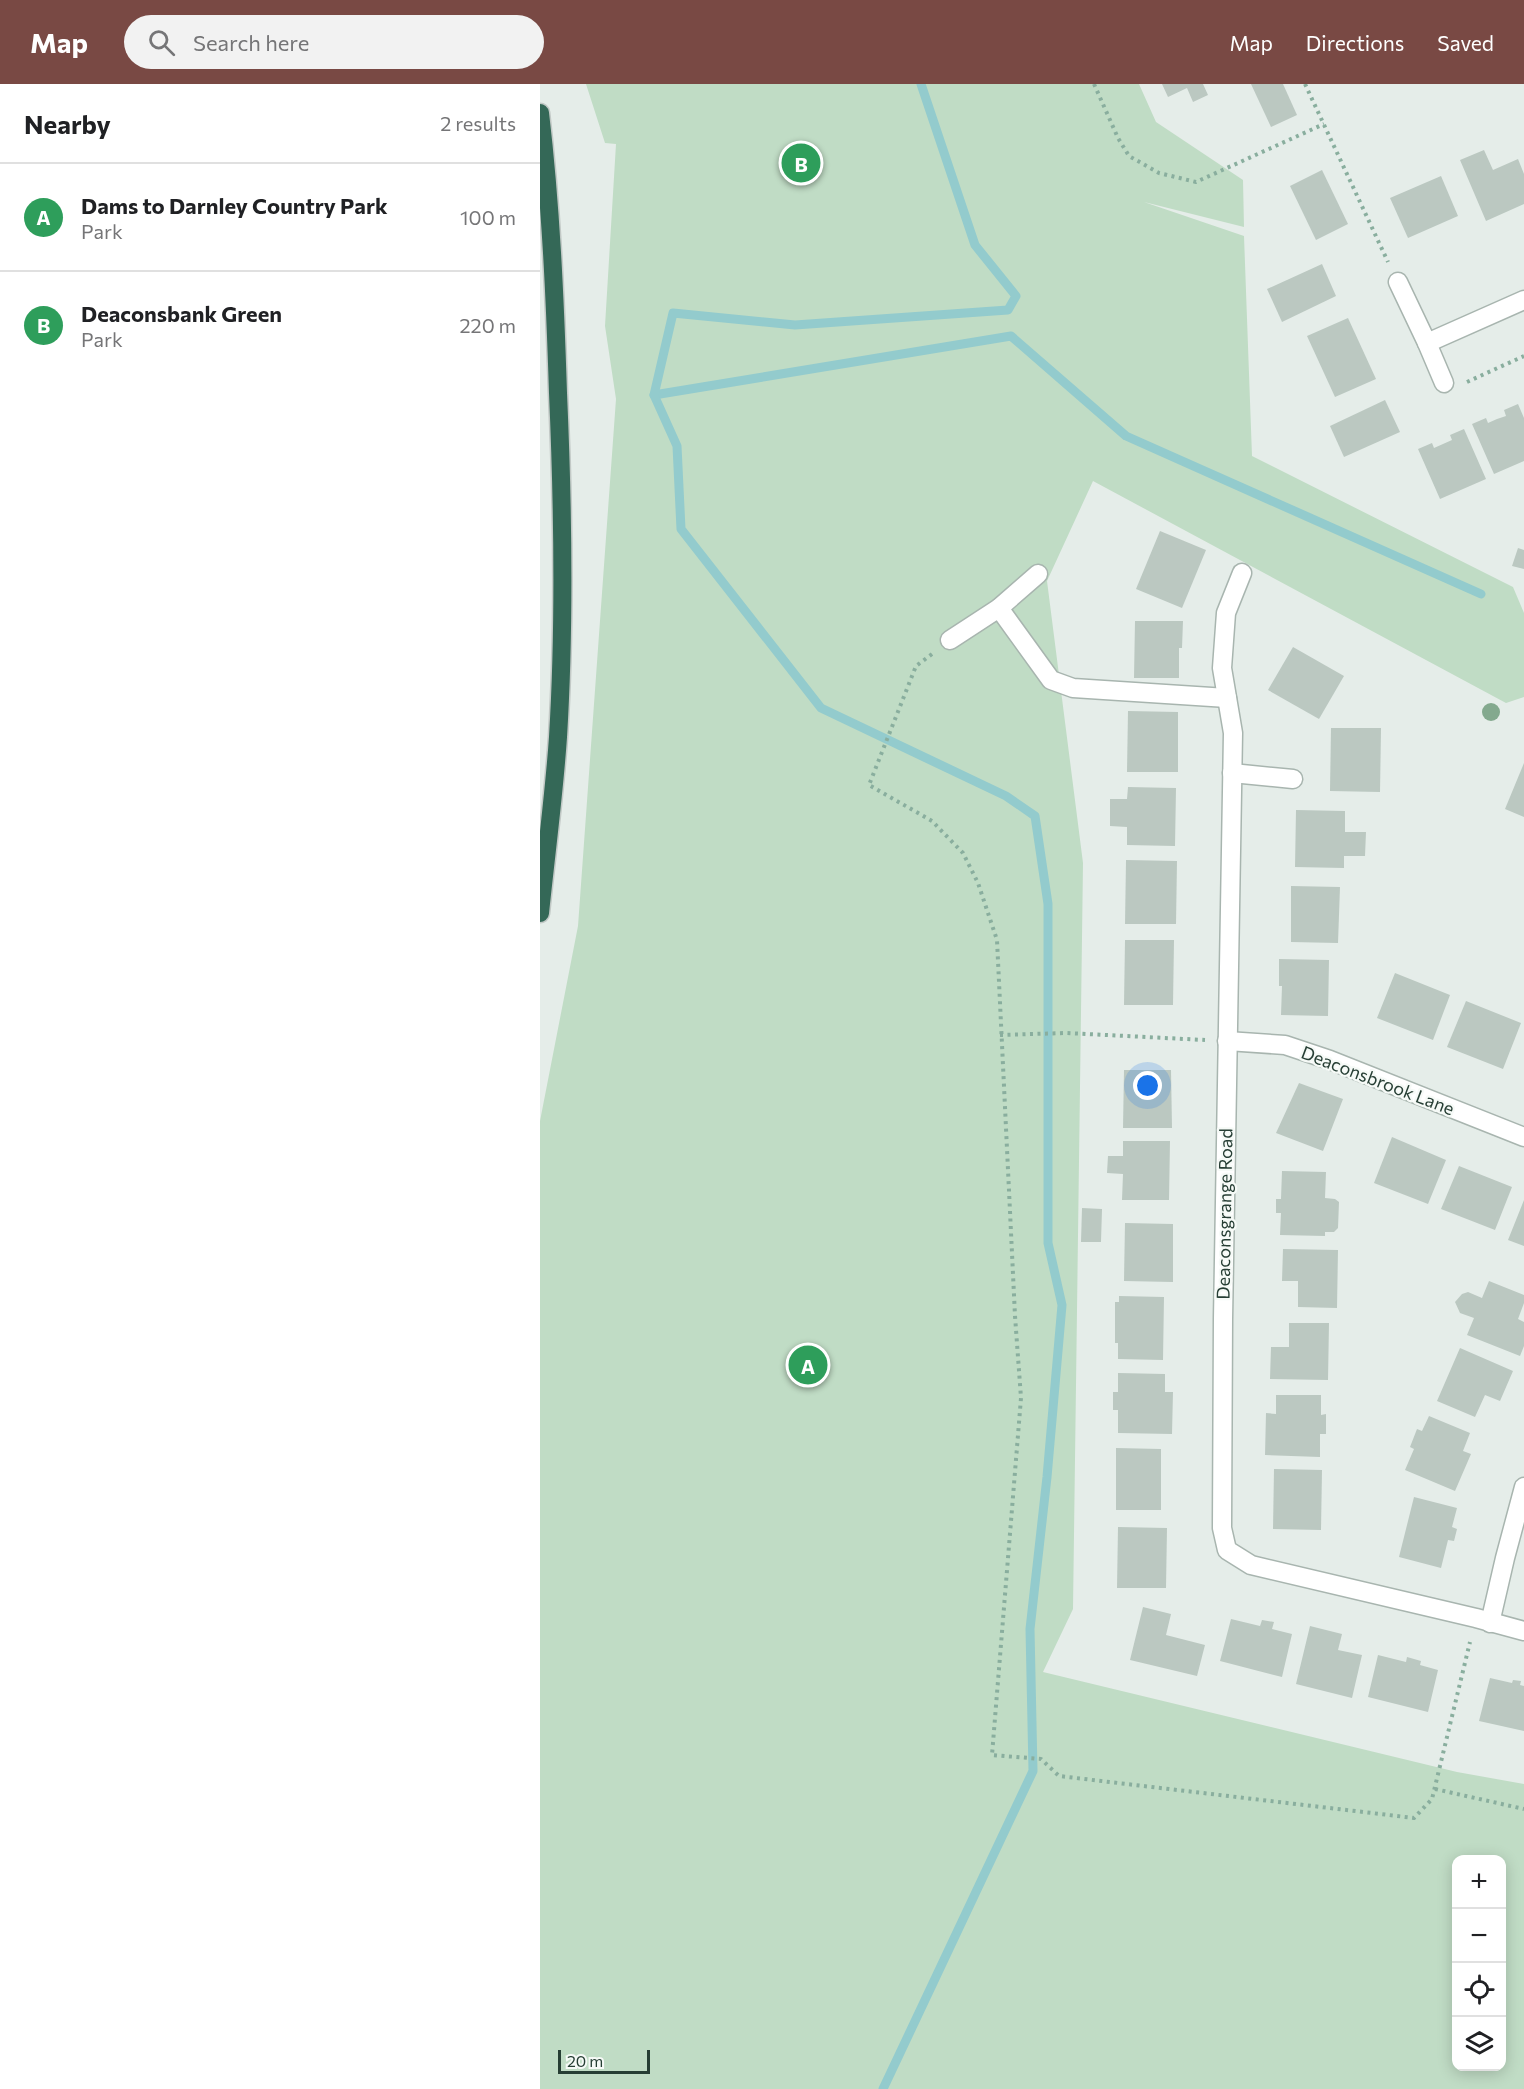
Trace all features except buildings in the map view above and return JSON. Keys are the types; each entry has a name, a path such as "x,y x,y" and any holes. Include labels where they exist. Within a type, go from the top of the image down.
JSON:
{"highway":[{"path":"540,113 555,290 561,450 562,585 558,738 540,913"}],"street":[{"path":"1398,282 1444,383"},
{"path":"1427,343 1524,300"},
{"name":"Deaconsgrange Road","path":"1242,573 1226,613 1222,668 1233,733 1222,1528 1227,1550 1251,1564 1524,1631"},
{"path":"950,640 999,608 1038,574"},
{"path":"999,608 1051,680 1073,688 1227,698"},
{"path":"1232,773 1293,779"},
{"name":"Deaconsbrook Lane","path":"1227,1041 1285,1044 1524,1137"},
{"path":"1483,1620 1504,1558 1524,1487"}],"path":[{"path":"1094,84 1118,138 1129,156 1159,173 1196,182 1324,124"},
{"path":"1305,84 1398,282"},
{"path":"1444,383 1448,391 1524,356"},
{"path":"950,640 916,666 869,785 932,821 963,853 978,883 997,940 1000,1035 1021,1398 992,1755 1041,1760 1059,1776 1413,1818 1432,1799 1483,1620"},
{"path":"1000,1035 1066,1033 1227,1041"},
{"path":"1435,1788 1524,1809"}],"green space":[{"path":"586,84 1139,84 1156,122 1243,180 1244,227 1144,202 1244,236 1252,456 1513,587 1524,613 1524,697 1506,703 1093,481 1047,581 1083,863 1073,1609 1043,1672 1457,1772 1524,1784 1524,2089 540,2089 540,1121 578,926 616,399 605,326 616,144 605,143"}],"waterway":[{"path":"883,2089 1033,1771 1030,1629 1047,1477 1062,1305 1048,1243 1048,904 1035,816 1006,796 821,708 681,529 677,446 654,395 673,313 795,325 1008,310 1016,296 975,245 921,84"},
{"path":"654,395 1011,336 1126,436 1481,594"}],"place":[{"name":"Deaconsbank Green","path":"801,163"},
{"name":"Dams to Darnley Country Park","path":"808,1365"}]}
